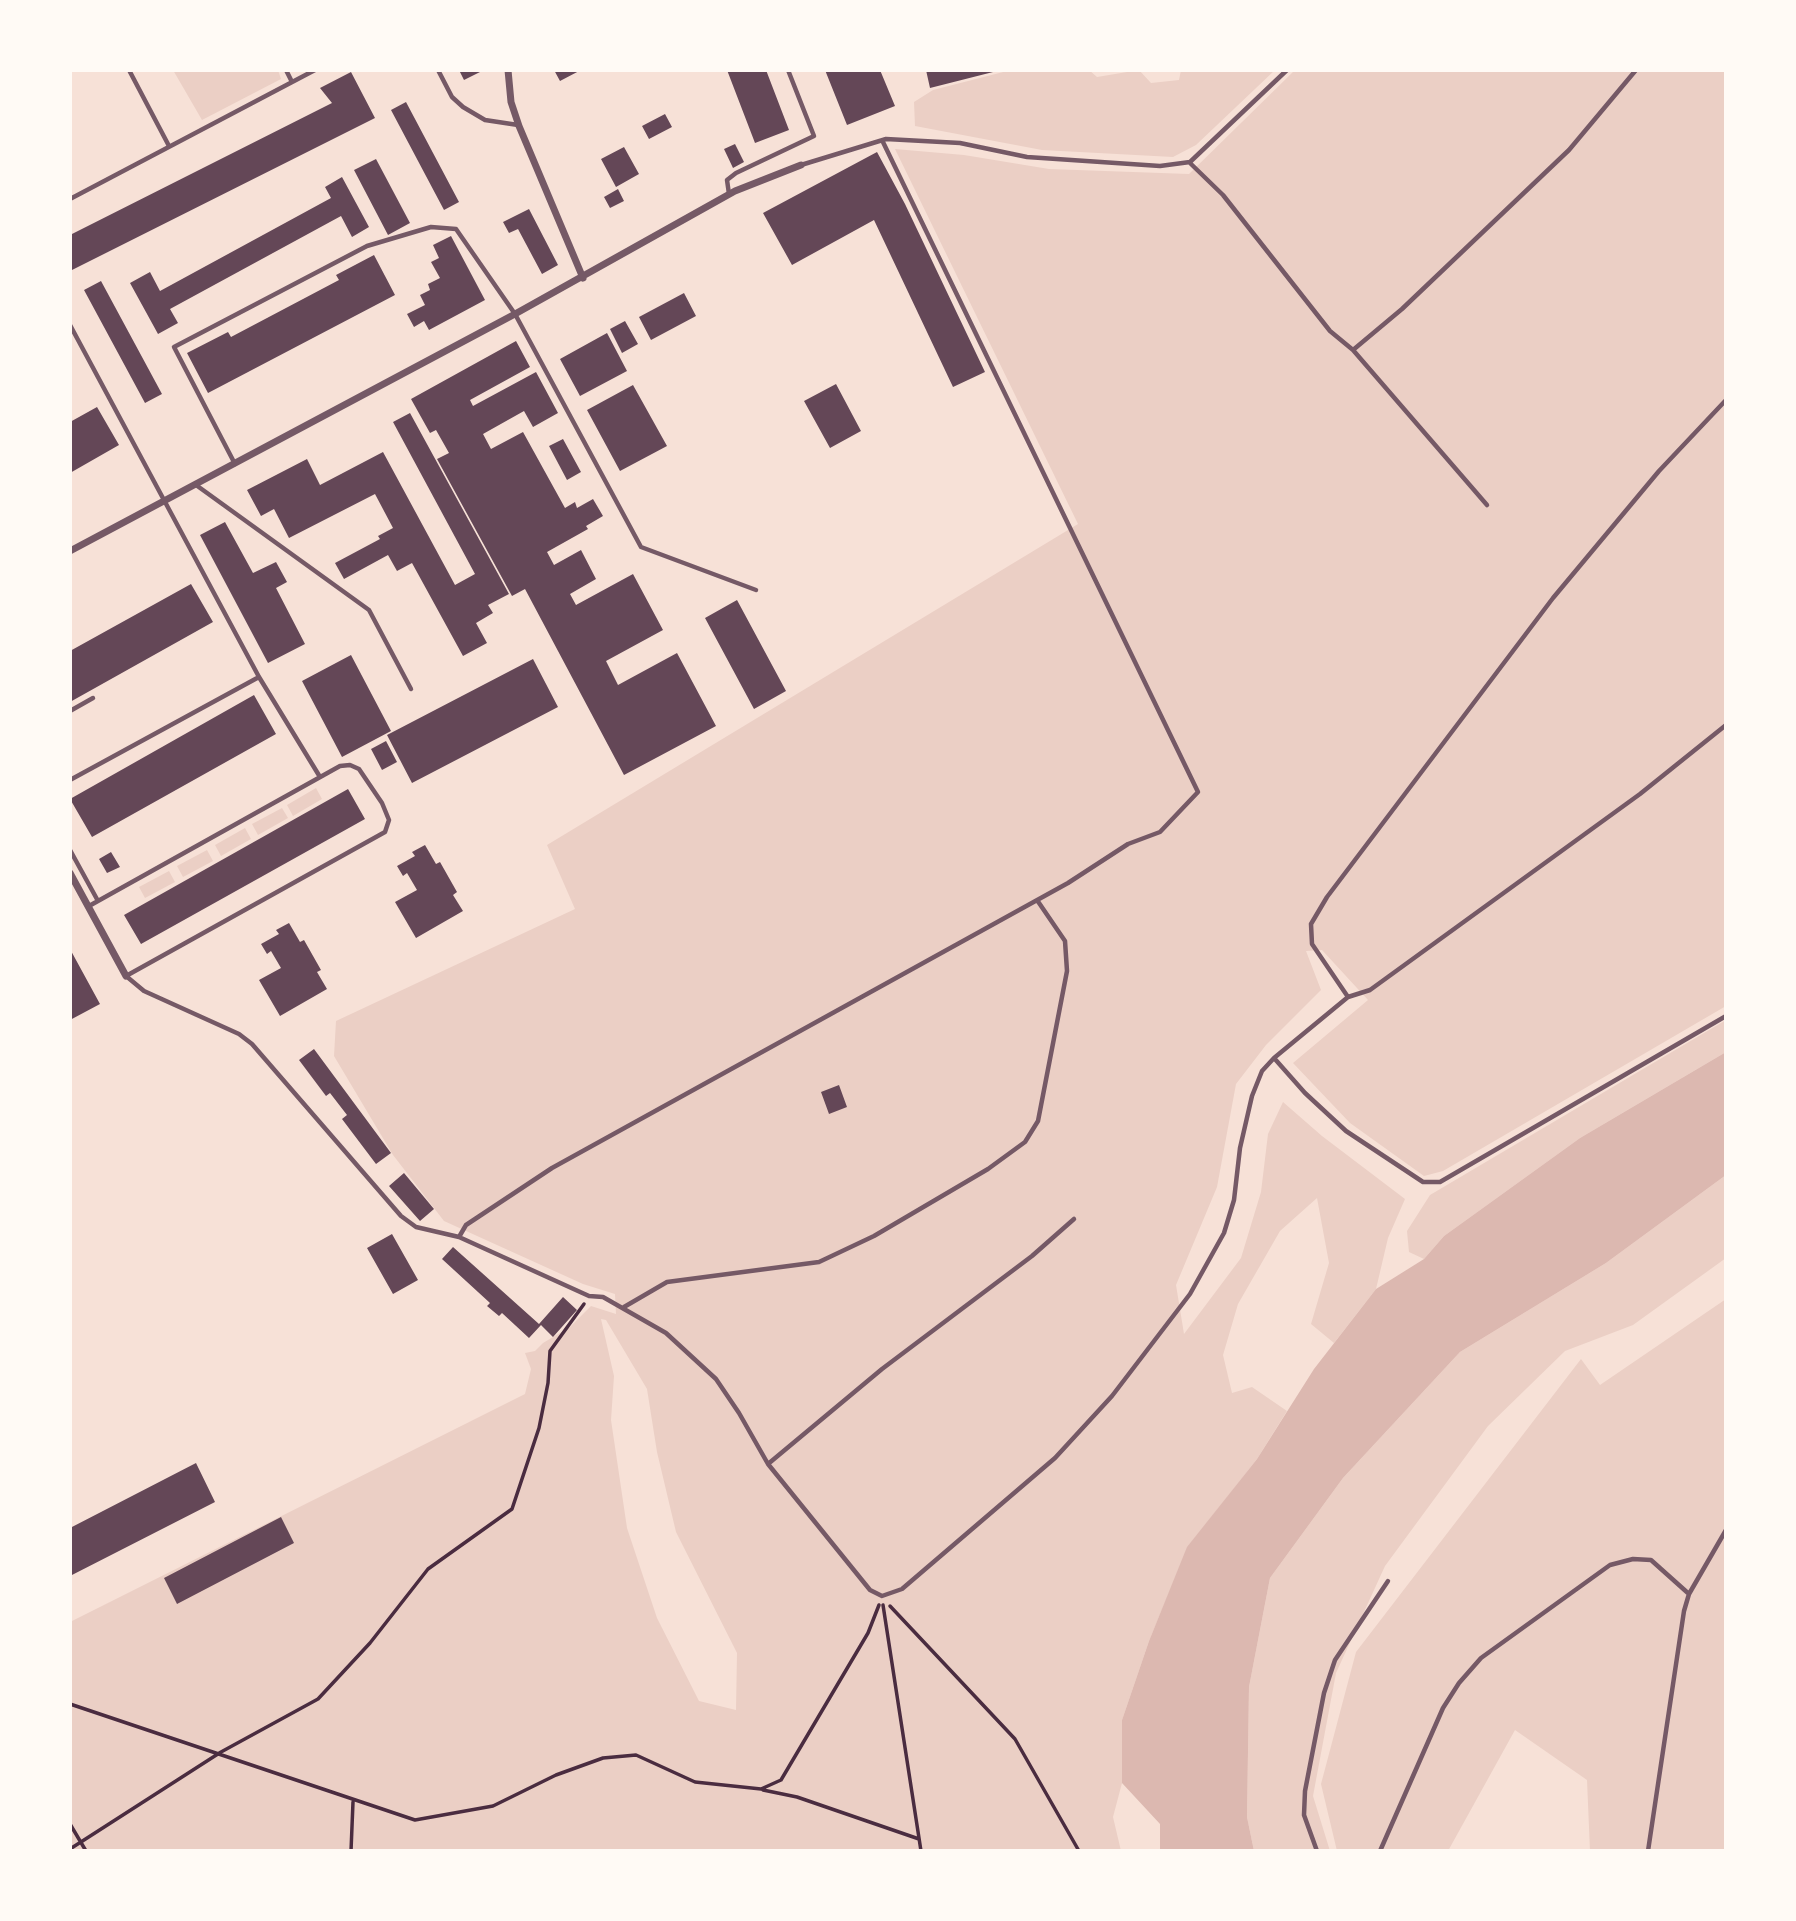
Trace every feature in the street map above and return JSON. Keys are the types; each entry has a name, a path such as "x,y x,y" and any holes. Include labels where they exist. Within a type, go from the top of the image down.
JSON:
{"street":[{"path":"508,70 510,102 583,278"},
{"path":"70,551 583,278 729,194 801,165"},
{"path":"70,873 126,976"}],"lane":[{"path":"129,70 169,146"},
{"path":"286,70 293,82"},
{"path":"70,199 315,70"},
{"path":"438,70 452,97 463,107 485,120 519,125"},
{"path":"729,194 727,180 736,173 814,136 788,70"},
{"path":"801,165 881,140 960,143 1027,157 1160,166 1190,162 1287,70"},
{"path":"1353,350 1402,309 1569,150 1636,70"},
{"path":"460,1237 466,1225 552,1168 1037,900 1128,844 1160,832 1198,792 881,140"},
{"path":"1190,162 1223,195 1330,331 1353,350 1487,505"},
{"path":"235,464 174,347 368,246 431,227 456,229 515,314 641,547 756,590"},
{"path":"70,325 259,677 320,778"},
{"path":"1348,997 1312,944 1311,924 1327,897 1553,598 1659,471 1726,400"},
{"path":"195,485 369,610 411,690"},
{"path":"70,780 259,677"},
{"path":"70,711 93,698"},
{"path":"88,906 340,766 351,765 359,769 382,803 389,820 385,832 126,976 144,991 239,1034 253,1044 401,1216 415,1227 460,1237 589,1296 603,1297 666,1333 716,1379 768,1464 870,1590 882,1596 902,1589 1055,1458 1112,1396 1190,1294 1224,1233 1234,1200 1240,1148 1252,1096 1262,1071 1274,1058 1348,997 1370,990 1640,794 1726,725"},
{"path":"70,850 98,901"},
{"path":"624,1307 667,1282 819,1262 874,1236 988,1169 1025,1142 1038,1121 1067,971 1065,941 1037,900"},
{"path":"1274,1058 1305,1093 1346,1131 1423,1182 1440,1182 1726,1016"},
{"path":"768,1464 882,1369 1032,1256 1074,1219"},
{"path":"1647,1851 1658,1766 1689,1594 1726,1530"},
{"path":"1380,1851 1443,1707 1481,1658 1610,1565 1633,1559 1651,1560 1689,1594"},
{"path":"1317,1851 1304,1815 1305,1791 1324,1693 1335,1660 1388,1581"}],"path":[{"path":"70,1849 221,1752 318,1699 370,1643 428,1569 512,1509 539,1428 548,1383 550,1351 589,1296"},
{"path":"761,1790 780,1780 868,1633 882,1596"},
{"path":"882,1596 920,1851"},
{"path":"882,1596 1015,1740 1079,1851"},
{"path":"70,1704 221,1752 353,1802 415,1820 493,1806 579,1766 603,1758 636,1755 695,1782 797,1797 919,1839"},
{"path":"352,1851 353,1802"},
{"path":"70,1824 86,1851"}],"shaded area":[{"path":"173,70 278,70 281,79 202,120"},
{"path":"1011,70 1089,70 1097,77 1139,70 1151,83 1179,80 1181,70 1275,70 1196,145 1173,157 1042,150 915,126 914,102 933,90"},
{"path":"1295,70 1726,70 1726,1006 1443,1171 1424,1176 1350,1123 1293,1063 1368,1000 1322,950 1306,951 1321,990 1266,1045 1236,1084 1217,1187 1176,1285 1184,1334 1241,1258 1261,1192 1268,1134 1283,1102 1322,1136 1405,1199 1388,1238 1376,1289 1334,1343 1311,1324 1329,1263 1317,1198 1280,1231 1238,1304 1223,1355 1232,1393 1252,1387 1287,1411 1257,1459 1188,1547 1149,1641 1122,1720 1122,1783 1113,1817 1121,1851 70,1851 70,1622 525,1394 531,1369 525,1353 535,1351 570,1327 591,1306 616,1314 615,1294 583,1284 444,1221 393,1155 334,1056 336,1021 575,909 547,845 1078,524 895,149 964,155 1049,169 1189,174","holes":["601,1319 606,1320 647,1389 657,1452 676,1532 737,1653 736,1710 699,1701 657,1618 627,1528 611,1420 614,1376"]},
{"path":"316,788 322,799 293,816 287,805"},
{"path":"282,808 288,818 258,835 252,824"},
{"path":"245,828 251,839 221,856 215,845"},
{"path":"207,850 213,861 183,877 177,866"},
{"path":"169,871 175,882 145,898 139,887"},
{"path":"1726,1020 1726,1052 1580,1138 1444,1236 1424,1259 1409,1252 1407,1231 1430,1195"},
{"path":"1726,1052 1726,1175 1606,1263 1460,1352 1343,1478 1270,1578 1249,1687 1247,1817 1254,1851 1160,1851 1160,1824 1122,1783 1122,1720 1149,1641 1187,1547 1257,1459 1314,1369 1376,1289 1424,1259 1444,1236 1580,1138"},
{"path":"1726,1175 1726,1258 1633,1325 1565,1351 1488,1426 1385,1566 1336,1673 1313,1796 1330,1851 1254,1851 1247,1817 1249,1687 1270,1578 1343,1478 1460,1352 1606,1263"},
{"path":"1726,1299 1726,1851 1590,1851 1587,1780 1515,1730 1448,1851 1337,1851 1321,1784 1356,1652 1581,1359 1600,1385"}],"building":[{"path":"459,70 484,70 464,80"},
{"path":"554,70 581,70 560,81"},
{"path":"727,70 766,70 789,130 755,143"},
{"path":"825,70 880,70 895,106 847,125"},
{"path":"926,70 997,70 997,71 930,88"},
{"path":"351,72 375,118 70,271 70,235 332,103 320,88"},
{"path":"406,102 459,202 444,210 391,110"},
{"path":"665,114 672,127 649,139 642,126"},
{"path":"735,144 744,162 733,168 724,149"},
{"path":"624,147 639,174 616,187 601,159"},
{"path":"877,152 905,204 985,372 953,387 874,220 792,265 763,213"},
{"path":"376,159 410,223 388,235 354,170"},
{"path":"342,177 369,227 352,237 341,216 170,309 178,323 158,334 130,283 150,272 160,291 331,198 325,187"},
{"path":"618,189 624,201 610,208 604,197"},
{"path":"529,209 558,265 542,274 518,229 509,233 503,222"},
{"path":"451,236 485,300 429,330 424,321 414,327 407,314 425,305 420,295 430,290 428,284 440,278 431,262 439,258 433,245"},
{"path":"374,255 395,295 208,393 187,353 228,332 231,337 339,280 336,275"},
{"path":"101,281 162,394 145,403 84,290"},
{"path":"684,293 696,316 651,340 639,317"},
{"path":"625,321 638,344 622,353 610,329"},
{"path":"607,333 627,371 580,396 560,359"},
{"path":"516,341 530,367 470,400 473,406 536,372 558,413 533,427 524,411 483,434 491,449 523,432 565,508 575,502 577,508 593,499 603,516 586,526 588,529 547,552 554,565 581,550 596,579 570,594 576,605 633,574 663,630 606,661 618,685 677,653 716,726 624,775 525,589 512,596 437,459 449,453 436,430 430,433 411,399"},
{"path":"836,384 861,431 830,448 804,401"},
{"path":"633,385 667,446 620,471 587,410"},
{"path":"97,407 119,445 70,473 70,422"},
{"path":"410,413 509,594 488,605 493,613 476,623 487,643 463,656 412,563 397,571 388,555 344,579 335,563 380,539 378,536 393,528 375,494 289,538 274,509 261,516 247,490 307,459 320,485 383,452 455,585 475,574 393,422"},
{"path":"563,439 581,472 567,480 549,446"},
{"path":"225,522 253,573 276,562 287,582 276,588 305,644 268,663 200,535"},
{"path":"191,584 213,622 70,702 70,651"},
{"path":"737,600 786,691 754,709 705,618"},
{"path":"351,655 391,731 342,757 302,681"},
{"path":"533,659 558,707 412,783 387,735"},
{"path":"254,695 276,734 92,837 70,799"},
{"path":"386,741 397,762 382,770 371,749"},
{"path":"348,789 365,819 141,944 124,915"},
{"path":"425,845 436,864 440,862 457,892 453,895 463,911 416,938 395,902 417,890 407,873 403,876 397,866 415,856 412,852"},
{"path":"111,852 120,867 107,873 99,859"},
{"path":"289,923 300,942 304,940 321,970 317,972 327,989 280,1016 259,980 281,968 271,951 267,954 261,944 279,934 276,930"},
{"path":"70,949 100,1004 70,1020"},
{"path":"314,1049 391,1153 376,1164 342,1119 347,1115 330,1093 326,1096 299,1060"},
{"path":"839,1085 847,1107 829,1114 821,1092"},
{"path":"404,1173 434,1209 420,1221 389,1186"},
{"path":"392,1234 418,1280 393,1294 367,1248"},
{"path":"453,1247 539,1324 563,1297 577,1310 553,1337 541,1325 529,1338 502,1313 499,1316 487,1306 490,1303 442,1259"},
{"path":"196,1463 215,1502 70,1576 70,1528"},
{"path":"281,1517 294,1543 177,1604 164,1578"}]}
